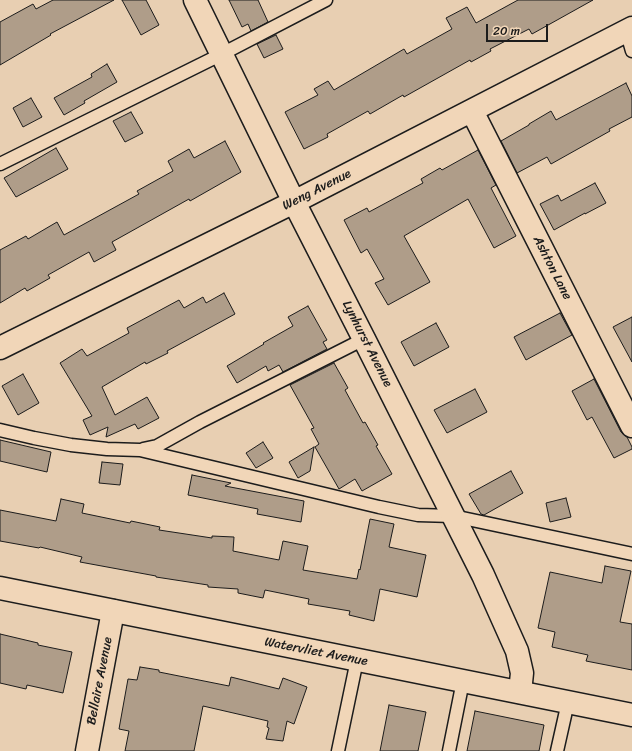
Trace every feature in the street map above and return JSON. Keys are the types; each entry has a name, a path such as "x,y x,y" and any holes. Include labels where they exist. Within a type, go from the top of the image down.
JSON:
{"street":[{"name":"Lynhurst Avenue","path":"195,0 294,202 364,338 482,575 517,651 522,673 520,692"},
{"name":"Weng Avenue","path":"0,348 294,202 629,29"},
{"name":"Ashton Lane","path":"472,110 632,426"},
{"name":"Watervliet Avenue","path":"0,588 632,715"},
{"name":"Bellaire Avenue","path":"87,751 113,611"}],"lane":[{"path":"0,164 222,54 326,0"},
{"path":"629,29 632,51"},
{"path":"140,450 157,446 200,422 364,338"},
{"path":"0,430 71,445 107,449 140,450 379,508 418,515 453,516 632,554"},
{"path":"338,751 356,660"},
{"path":"449,751 463,681"},
{"path":"557,751 568,702"}],"building":[{"path":"53,0 114,0 50,34 51,35 0,65 0,22 33,4 36,9"},
{"path":"122,0 146,0 159,25 141,35"},
{"path":"229,0 258,0 268,22 251,31 248,24 242,27"},
{"path":"518,0 593,0 532,34 529,29 490,49 491,51 471,62 470,60 370,114 368,111 327,134 328,137 304,149 285,112 318,95 314,89 328,81 334,90 404,49 407,54 452,29 446,18 467,7 476,23"},
{"path":"276,35 283,49 264,58 257,44"},
{"path":"107,64 117,82 84,101 85,103 64,115 54,98 92,77 91,74"},
{"path":"626,83 632,96 632,117 551,164 547,157 517,173 501,141 551,111 556,120"},
{"path":"31,98 42,117 23,127 13,108"},
{"path":"131,112 143,133 125,142 113,121"},
{"path":"225,141 241,172 112,242 116,250 94,262 89,252 48,275 50,278 27,291 25,288 0,303 0,250 26,236 28,239 57,222 64,235 139,194 137,191 173,171 168,161 189,149 194,158"},
{"path":"56,148 68,169 16,197 4,178"},
{"path":"478,150 496,185 491,188 516,236 494,248 468,199 404,236 430,282 388,305 375,283 384,279 367,249 361,253 344,220 367,208 369,212 423,183 421,179 440,168 442,170"},
{"path":"595,183 606,203 554,230 540,204 558,195 561,201"},
{"path":"224,293 235,314 167,351 168,353 146,364 145,362 102,387 115,415 147,397 159,418 138,429 135,424 106,437 108,427 90,435 83,420 92,416 60,363 82,349 87,356 129,333 127,328 179,300 184,308 203,297 206,303"},
{"path":"308,306 327,340 323,342 327,349 283,372 279,365 268,371 266,366 237,383 227,366 293,326 288,317"},
{"path":"560,313 572,335 526,360 514,337"},
{"path":"632,317 632,362 613,327"},
{"path":"436,323 449,347 414,366 401,342"},
{"path":"334,363 348,388 345,390 363,423 365,422 378,445 376,446 392,474 362,491 355,479 339,489 315,447 319,444 311,429 314,428 290,385"},
{"path":"23,374 39,403 18,415 2,386"},
{"path":"594,379 621,432 627,437 632,447 632,449 614,458 592,417 587,420 572,391"},
{"path":"475,389 487,412 447,433 434,410"},
{"path":"0,440 51,452 47,472 0,461"},
{"path":"263,442 273,458 256,468 246,453"},
{"path":"314,447 310,471 298,478 289,462"},
{"path":"102,462 123,464 120,485 99,483"},
{"path":"511,471 523,493 484,515 481,514 469,494"},
{"path":"192,475 231,483 225,486 304,501 301,522 257,514 258,509 188,495"},
{"path":"566,498 571,517 550,522 546,503"},
{"path":"61,499 84,504 82,513 130,523 131,521 160,527 159,530 212,538 212,536 234,537 233,551 279,560 283,541 308,546 303,570 357,579 370,519 394,524 389,547 426,555 417,597 380,589 374,621 349,615 350,611 308,604 309,599 265,590 263,598 238,593 238,589 208,587 208,585 156,577 80,562 82,557 40,547 0,541 0,510 56,521"},
{"path":"605,566 631,571 620,622 632,624 632,670 586,661 588,655 552,647 555,632 538,628 550,572 602,583"},
{"path":"0,634 38,643 38,645 72,652 63,693 27,685 26,689 0,683"},
{"path":"140,667 229,686 231,677 279,689 283,678 307,687 294,724 287,721 283,741 266,739 269,728 267,727 268,721 203,706 194,751 125,751 129,731 119,729 128,679 137,680"},
{"path":"389,705 426,712 418,751 380,751"},
{"path":"475,711 544,725 539,751 467,751"}]}
